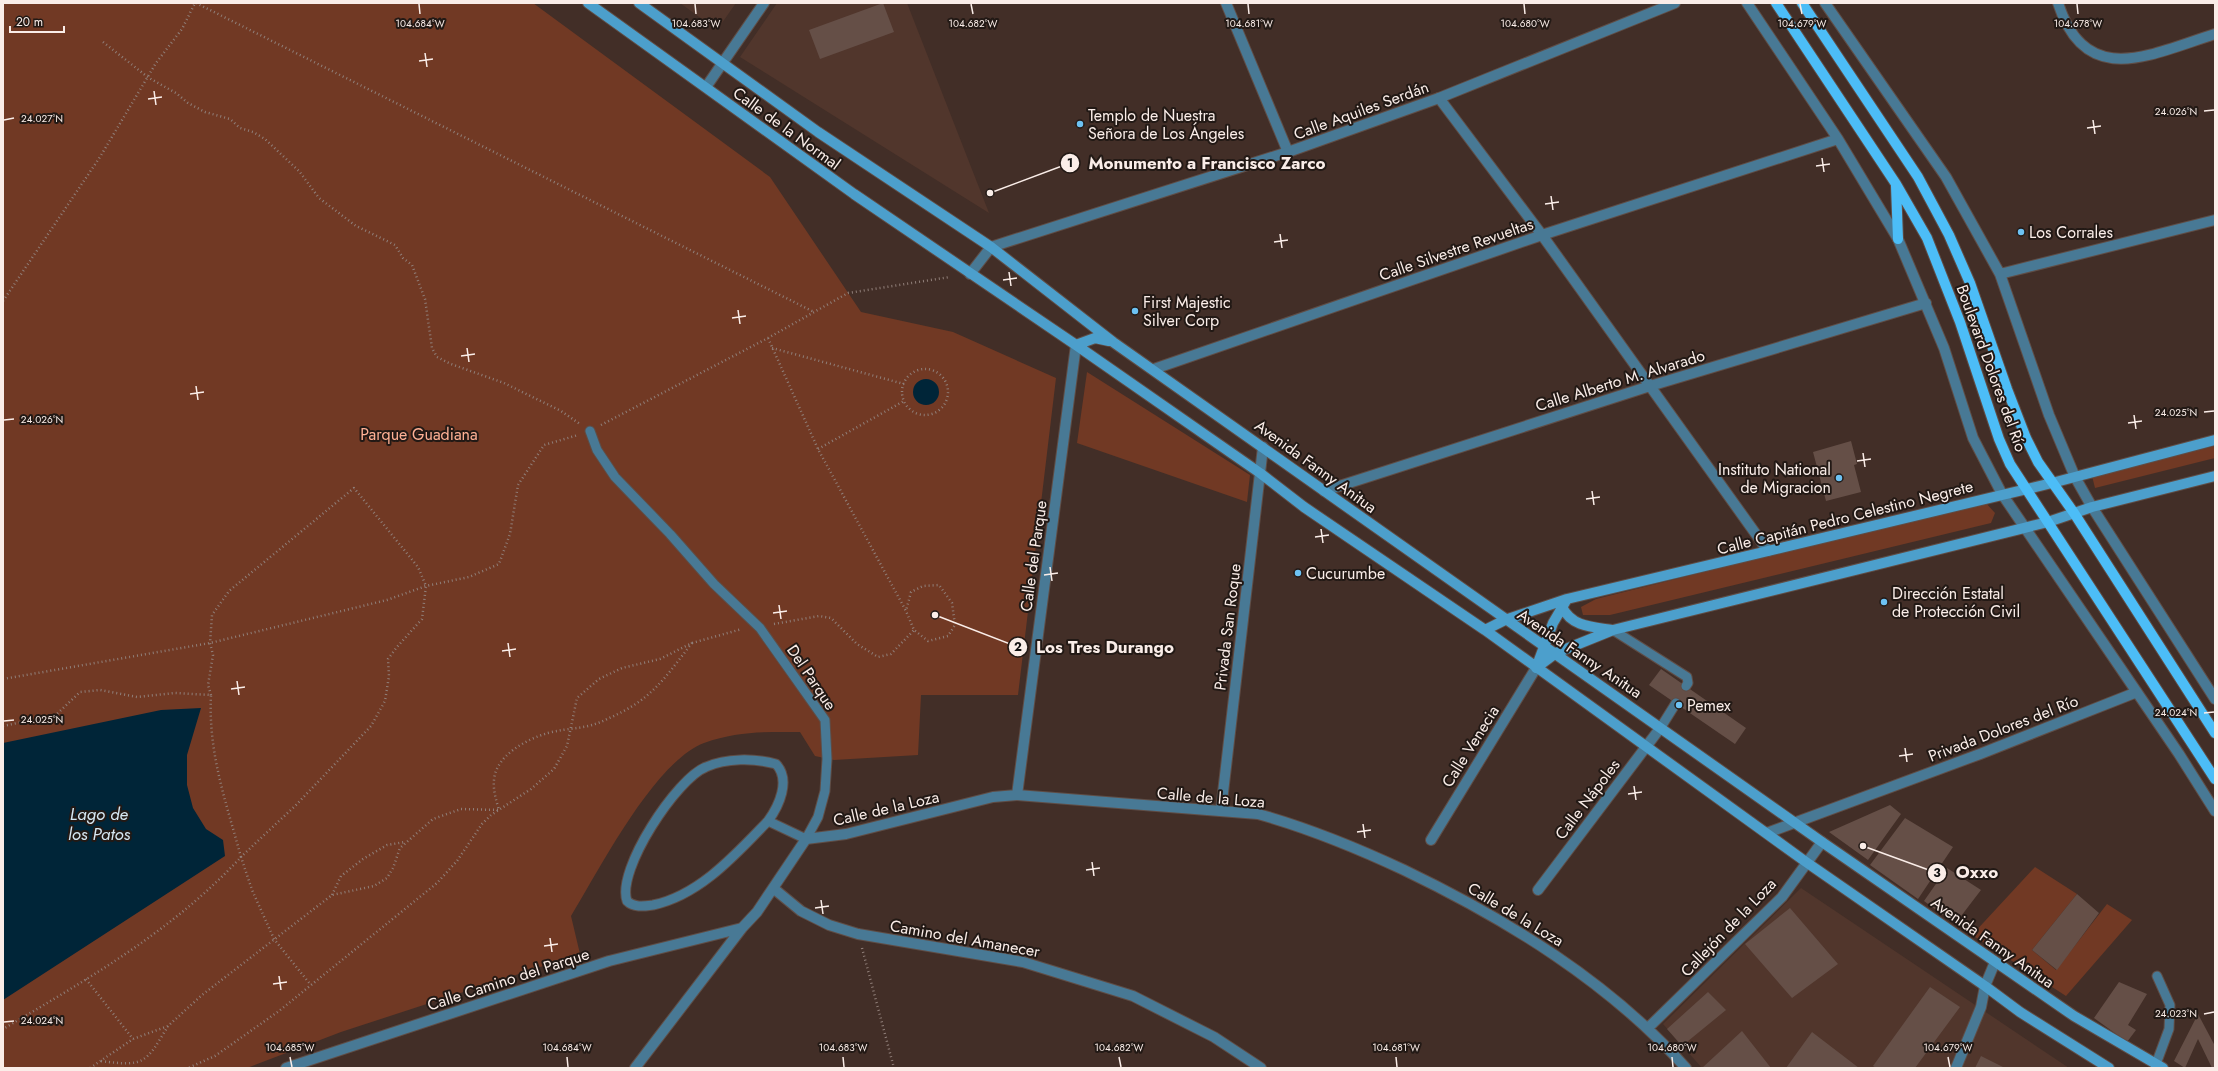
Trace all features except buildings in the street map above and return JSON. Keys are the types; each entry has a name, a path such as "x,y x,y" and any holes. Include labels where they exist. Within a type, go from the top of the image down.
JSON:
{"main road":[{"name":"Calle de la Normal","path":"588,3 854,194 970,274"},
{"name":"Calle de la Normal","path":"639,3 818,132 991,247"},
{"name":"Boulevard Dolores del Río","path":"1776,3 1896,184 1927,238 1960,322 1999,439 2010,464 2215,779"},
{"name":"Boulevard Dolores del Río","path":"1802,3 1918,177 1949,235 1970,283 2007,389 2026,438 2052,483 2074,513 2215,733"},
{"path":"1896,184 1898,239"},
{"name":"Avenida Fanny Anitua","path":"991,247 1113,342 1154,369 1506,620 1556,653 1822,842 2074,1016 2160,1066"},
{"path":"970,274 1076,345 1260,473 1304,507 1485,630 1806,862 1985,986 2020,1012 2108,1068"},
{"path":"1076,345 1095,338 1113,342"},
{"name":"Calle Capitán Pedro Celestino Negrete","path":"1485,630 1506,620 1565,603 1768,551 2052,483 2215,440"},
{"path":"1536,668 1556,653 1613,630 2048,522 2092,507 2215,476"},
{"path":"1536,668 1544,645 1565,603"},
{"path":"1565,603 1566,615 1575,622 1613,630"}],"street":[{"path":"706,87 764,3"},
{"path":"1226,3 1288,152"},
{"name":"Calle Aquiles Serdán","path":"991,247 1288,152 1439,98 1675,3"},
{"path":"1746,3 1838,140 1898,239 1944,348 1973,438 1986,466 2002,494 2026,527 2137,692 2215,811"},
{"path":"1825,3 1946,177 2000,274 2049,415 2075,477 2092,507 2215,699"},
{"path":"2058,3 2065,24 2079,43 2097,56 2119,59 2142,57 2215,34"},
{"path":"1439,98 1542,235 1768,551"},
{"name":"Calle Silvestre Revueltas","path":"1154,369 1542,235 1838,140"},
{"path":"2000,274 2215,220"},
{"path":"970,274 991,247"},
{"name":"Calle Alberto M. Alvarado","path":"1324,491 1650,386 1926,303"},
{"name":"Calle del Parque","path":"1017,795 1076,345"},
{"name":"Privada San Roque","path":"1221,810 1263,447"},
{"name":"Calle Venecia","path":"1431,840 1536,668"},
{"name":"Privada Dolores del Río","path":"1767,833 1980,754 2137,692"},
{"name":"Calle Nápoles","path":"1538,890 1661,727"},
{"name":"Calle de la Loza","path":"806,839 846,834 993,797 1017,795 1258,814 1291,823 1358,850 1454,894 1556,955 1649,1028 1686,1068"},
{"path":"635,1068 742,928 757,912 806,839"},
{"name":"Callejón de la Loza","path":"1649,1028 1782,897 1822,842"},
{"name":"Camino del Amanecer","path":"773,888 813,919 858,934 1023,962 1133,996 1214,1037 1261,1068"},
{"name":"Calle Camino del Parque","path":"286,1068 609,961 742,928"},
{"path":"1956,1068 1981,1007 1985,986 1995,962"}],"lane":[{"name":"Del Parque","path":"590,431 597,450 614,477 670,534 714,584 760,628 824,720 827,759 825,791 818,817 806,839"},
{"path":"1613,630 1687,677 1688,682 1686,686"},
{"path":"1661,727 1676,703"},
{"path":"726,761 776,764 783,775 782,796 778,806 768,822 734,856 695,887 668,901 643,907 628,901 625,886 638,849 658,818 686,780 705,767 726,761"},
{"path":"768,822 806,839"},
{"path":"2158,976 2170,1005 2169,1029 2160,1066"}],"path":[{"path":"3,301 100,157 149,78 156,63 182,29 196,3 815,312"},
{"path":"103,42 149,78 176,93 188,103 205,112 230,119 240,128 253,132 264,139 299,171 319,198 356,226 395,244 403,258 412,265 425,299 432,348 437,357 504,383 561,411 590,431"},
{"path":"3,679 210,643 387,600 426,586 469,577 499,564 510,534 518,485 544,445 590,431 768,338 848,293 970,274"},
{"path":"768,338 818,449 906,611 914,630 928,641 948,636 955,625 952,603 939,585 923,586 911,592 906,611"},
{"path":"772,348 904,384"},
{"path":"927,369 934,371 945,381 948,395 942,408 928,414 914,411 904,401 904,384 913,373 927,369"},
{"path":"818,449 904,401"},
{"path":"3,1029 133,949 183,913 221,879 241,857 296,805 363,736 378,718 385,701 388,659 422,619 426,586 418,566 354,488 229,591 212,615 210,643 213,655 208,685 211,695 210,721 214,757 241,857 252,890 274,939 310,984"},
{"path":"188,1068 215,1056 236,1042 279,1010 437,883 458,861 482,824 491,815 531,789 554,769 567,746 577,698 599,679 622,668 660,659 692,644 739,629 760,628 819,616 831,618 857,644 878,657 892,654 914,630"},
{"path":"100,1061 138,1063 152,1054 168,1026 202,995 332,895 374,886 387,878 393,868 400,848 405,842 433,819 445,813 461,809 499,810 494,779 499,764 512,751 530,740 548,733 571,728 591,727 643,699 663,680 692,644"},
{"path":"3,726 56,715 80,692 100,690 137,697 175,693 211,695"},
{"path":"332,895 341,876 363,858 387,845 405,842"},
{"path":"858,934 894,1068"},
{"path":"86,979 133,1039"},
{"path":"90,1068 133,1039 168,1026"}],"shaded area":[{"path":"680,3 736,3 717,30"},
{"path":"777,3 907,3 989,213 740,57"},
{"path":"1801,888 2069,1068 1702,1068 1663,1024"}],"green space":[{"name":"Parque Guadiana","path":"3,3 533,3 770,177 861,312 953,332 1056,378 1018,695 921,695 918,755 834,760 815,756 800,732 763,732 728,736 704,743 685,754 666,772 647,794 629,819 571,916 580,954 341,1032 247,1068 3,1068"},
{"path":"1087,372 1250,475 1247,502 1077,443"},
{"path":"2215,446 2215,458 2095,488 2092,476"},
{"path":"1985,502 1995,513 1991,523 1610,615 1583,615 1581,607 1596,599"},
{"path":"2035,867 2077,894 2032,950 2056,970 2107,904 2132,920 2066,996 1972,935"}],"water":[{"path":"926,379 936,382 939,392 936,402 926,405 916,402 913,392 916,382"},
{"name":"Lago de los Patos","path":"201,708 187,755 187,785 193,808 206,829 223,840 225,856 3,1000 3,743 161,710"}],"place":[{"name":"Templo de Nuestra Señora de Los Ángeles","path":"1080,124"},
{"name":"Monumento a Francisco Zarco","path":"990,193"},
{"name":"Los Corrales","path":"2021,232"},
{"name":"First Majestic Silver Corp","path":"1135,311"},
{"name":"Instituto National de Migracion","path":"1839,478"},
{"name":"Cucurumbe","path":"1298,573"},
{"name":"Dirección Estatal de Protección Civil","path":"1884,602"},
{"name":"Los Tres Durango","path":"935,615"},
{"name":"Pemex","path":"1679,705"},
{"name":"Oxxo","path":"1863,846"}]}
